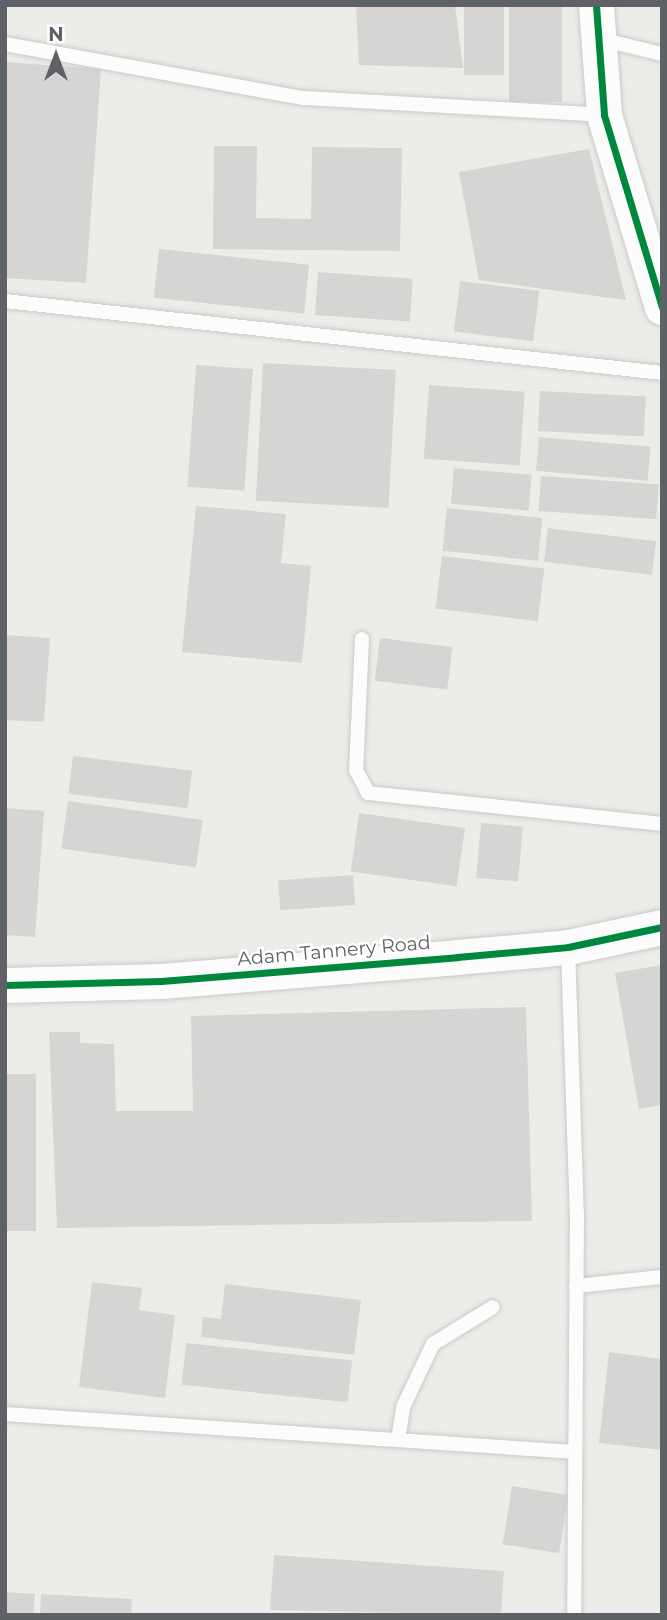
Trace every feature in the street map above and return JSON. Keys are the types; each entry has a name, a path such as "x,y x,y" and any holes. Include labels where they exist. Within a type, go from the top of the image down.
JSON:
{"street":[{"path":"597,22 604,115 662,307"},
{"name":"Adam Tannery Road","path":"5,985 161,981 568,947 662,926"}],"lane":[{"path":"597,22 662,54"},
{"path":"5,44 303,98 604,115"},
{"path":"5,301 662,373"},
{"path":"362,639 356,770 368,793 662,824"},
{"path":"568,947 576,1286 574,1615"},
{"path":"576,1286 662,1277"},
{"path":"398,1440 403,1407 433,1344 493,1307"},
{"path":"5,1414 575,1452"}],"building":[{"path":"356,5 455,5 463,68 359,65"},
{"path":"464,5 504,5 504,75 464,75"},
{"path":"509,5 562,5 562,102 509,102"},
{"path":"5,62 101,69 86,283 5,278"},
{"path":"214,146 257,146 256,218 311,219 312,147 402,148 400,251 213,249"},
{"path":"589,149 626,300 479,280 459,172"},
{"path":"159,249 309,265 304,314 154,298"},
{"path":"318,272 413,279 410,322 315,315"},
{"path":"460,281 539,291 533,341 454,332"},
{"path":"263,363 396,370 389,508 256,501"},
{"path":"196,365 253,369 244,491 187,487"},
{"path":"429,385 525,392 520,466 424,459"},
{"path":"540,391 646,397 644,436 538,431"},
{"path":"539,437 651,447 648,481 536,471"},
{"path":"454,468 532,475 529,511 451,504"},
{"path":"541,476 659,484 656,519 539,511"},
{"path":"196,506 286,514 281,563 311,566 302,663 182,652"},
{"path":"447,508 542,518 538,561 443,551"},
{"path":"548,528 656,541 652,575 544,562"},
{"path":"442,556 544,569 538,621 436,609"},
{"path":"5,635 50,638 44,722 5,720"},
{"path":"380,638 452,647 447,690 375,681"},
{"path":"73,756 192,771 187,808 68,794"},
{"path":"68,801 203,820 196,867 61,849"},
{"path":"5,808 44,811 35,937 5,935"},
{"path":"359,813 465,828 457,886 351,871"},
{"path":"481,823 523,827 518,881 476,878"},
{"path":"353,875 355,905 280,910 278,880"},
{"path":"662,965 662,1105 639,1109 615,973"},
{"path":"526,1007 532,1221 57,1228 49,1032 80,1032 80,1043 114,1044 116,1111 193,1111 191,1016"},
{"path":"5,1074 36,1074 36,1231 5,1231"},
{"path":"92,1282 142,1288 139,1310 175,1315 165,1398 79,1387"},
{"path":"225,1284 361,1300 354,1355 201,1337 203,1317 221,1319"},
{"path":"186,1343 352,1360 348,1402 182,1385"},
{"path":"609,1352 662,1359 662,1450 599,1443"},
{"path":"512,1486 568,1495 559,1553 503,1544"},
{"path":"274,1555 504,1571 501,1615 270,1610"},
{"path":"5,1592 35,1594 33,1615 5,1615"},
{"path":"41,1594 132,1599 131,1615 40,1615"}],"cycle path":[{"path":"596,5 604,115 662,307"},
{"path":"5,985 161,981 457,957 568,947 662,927"}]}
